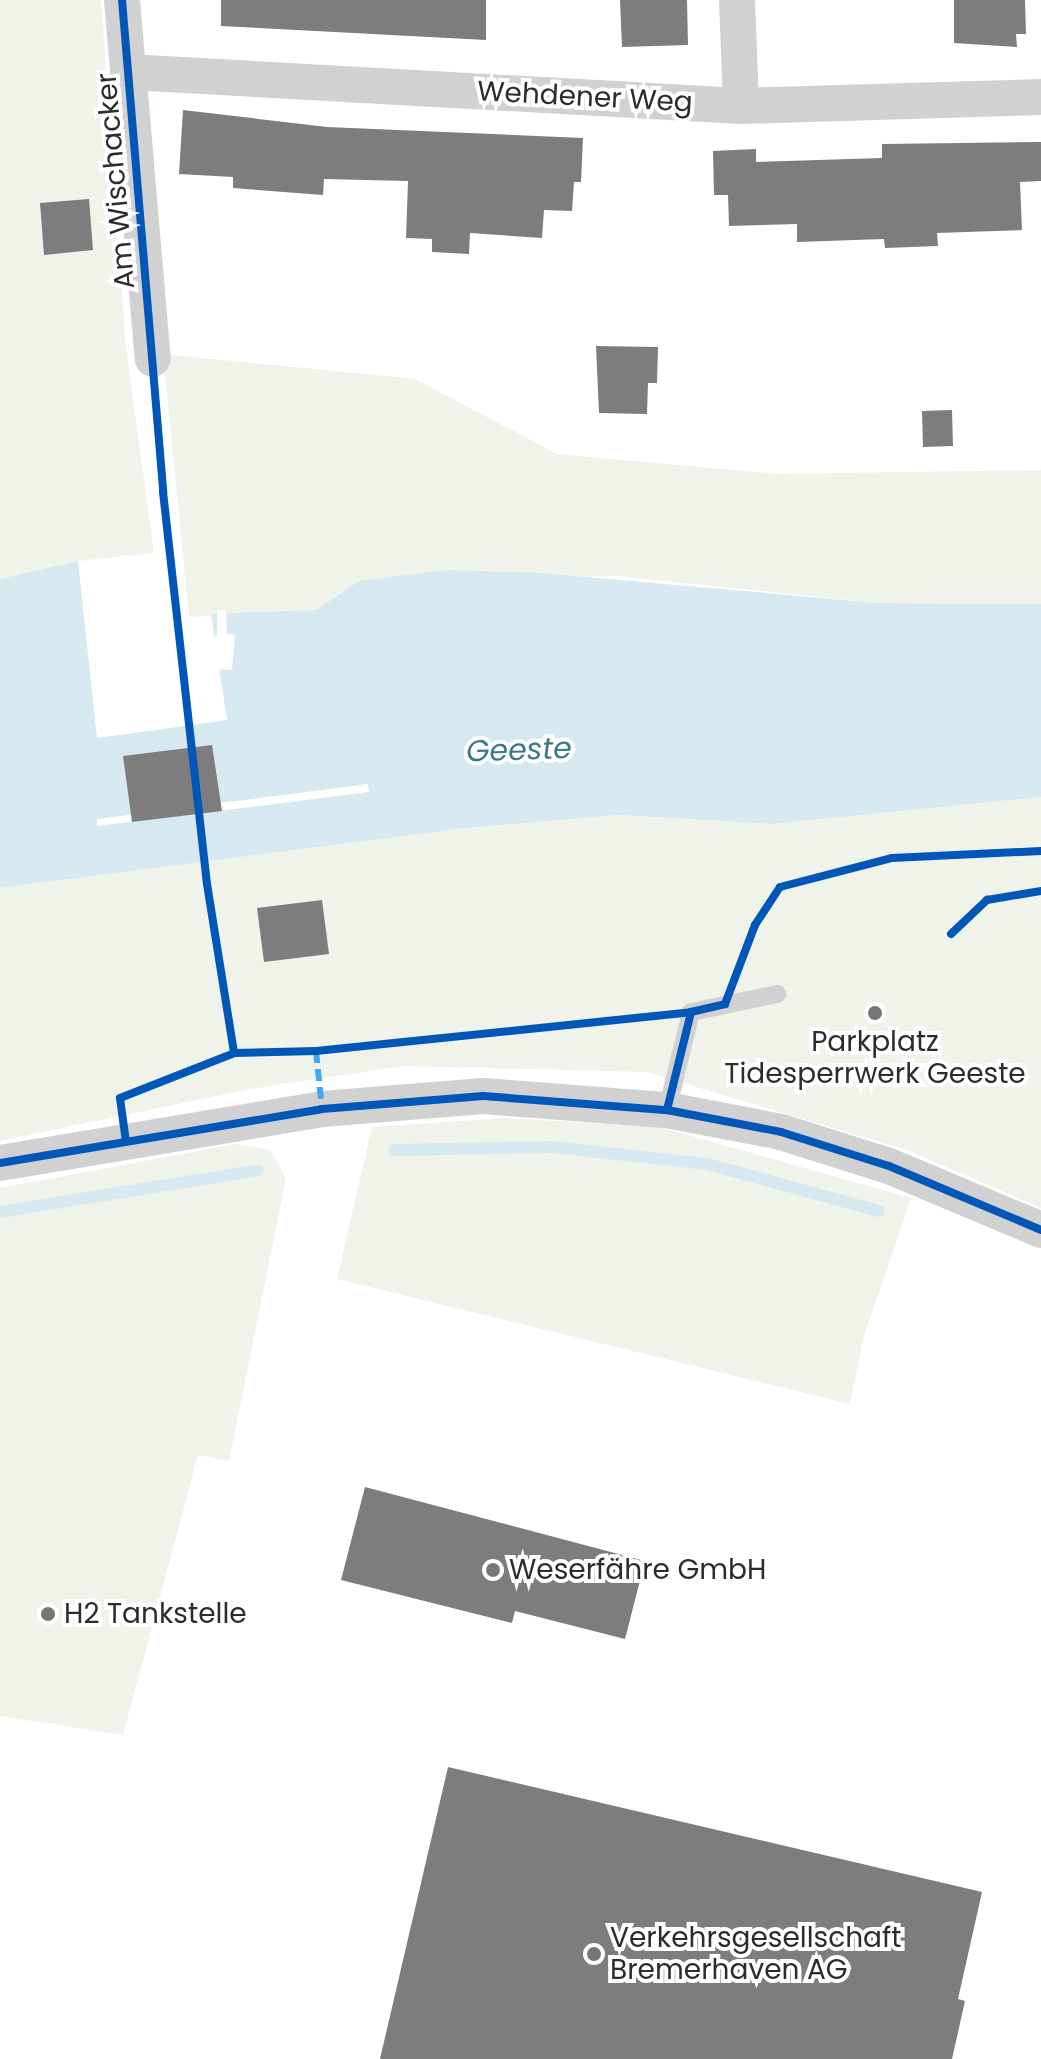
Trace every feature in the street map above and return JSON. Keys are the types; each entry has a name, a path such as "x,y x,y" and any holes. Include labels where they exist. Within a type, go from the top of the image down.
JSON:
{"street":[{"name":"Am Wischacker","path":"122,0 153,359"},
{"path":"737,0 741,106"},
{"name":"Wehdener Weg","path":"128,72 741,106 1041,97"},
{"path":"0,1163 322,1109 483,1096 667,1110 781,1132 889,1166 1041,1230"}],"lane":[{"path":"667,1110 691,1012 777,994"}],"shaded area":[{"path":"0,0 101,0 126,347 154,553 78,561 0,579"},
{"path":"163,354 415,379 557,454 778,474 1041,470 1041,604 878,603 617,576 359,581 316,610 189,617"},
{"path":"1041,797 1041,1208 907,1150 646,1072 404,1066 250,1089 0,1141 0,888 466,828 619,815 771,824"},
{"path":"505,1118 659,1127 911,1198 864,1336 850,1404 337,1279 372,1127"},
{"path":"235,1144 270,1150 286,1178 229,1461 198,1455 123,1735 0,1716 0,1188"}],"water":[{"name":"Geeste","path":"78,561 97,738 227,720 211,614 316,610 359,581 446,570 541,573 878,603 1041,604 1041,797 771,824 619,815 466,828 0,888 0,579","holes":["368,784 369,792 97,826 97,819"]}],"pier":[{"path":"217,610 226,610 227,634 235,635 232,670 215,669 211,640 217,634"}],"building":[{"path":"221,0 486,0 486,40 221,26"},
{"path":"620,0 687,0 688,45 622,47"},
{"path":"954,0 1025,0 1026,34 1016,34 1017,47 954,43"},
{"path":"183,110 327,127 583,138 581,182 574,182 572,211 544,210 542,238 470,233 469,254 432,252 432,239 406,238 408,181 324,179 323,195 233,188 233,177 179,174"},
{"path":"1041,142 1041,181 1020,182 1022,230 937,233 938,246 885,248 884,239 797,242 797,224 729,226 728,195 714,195 713,151 756,149 756,162 882,158 882,144"},
{"path":"89,199 93,250 44,255 40,203"},
{"path":"596,346 658,347 657,383 648,383 647,414 599,413"},
{"path":"952,410 953,446 923,447 922,411"},
{"path":"212,745 222,811 132,822 123,756"},
{"path":"322,900 329,954 264,962 257,908"},
{"name":"Weserfähre GmbH","path":"365,1487 645,1561 625,1639 515,1611 512,1623 341,1580"},
{"name":"Verkehrsgesellschaft Bremerhaven AG","path":"448,1767 982,1892 958,1999 965,2001 952,2059 380,2059"}],"waterway":[{"path":"394,1150 553,1147 707,1164 879,1211"},
{"path":"0,1212 258,1170"}],"marked path":[{"path":"316,1051 322,1109"}],"cycle path":[{"path":"122,0 163,492 207,884 234,1053"},
{"path":"667,1110 691,1012 725,1004 755,925 780,887 892,858 1041,851"},
{"path":"951,934 987,900 1041,891"},
{"path":"126,1142 120,1098 234,1053 316,1051 691,1012"},
{"path":"0,1163 322,1109 483,1096 667,1110 781,1132 889,1166 1041,1230"}],"place":[{"name":"Parkplatz Tidesperrwerk Geeste","path":"875,1013"},
{"name":"Weserfähre GmbH","path":"493,1570"},
{"name":"H2 Tankstelle","path":"48,1614"},
{"name":"Verkehrsgesellschaft Bremerhaven AG","path":"594,1954"}]}
